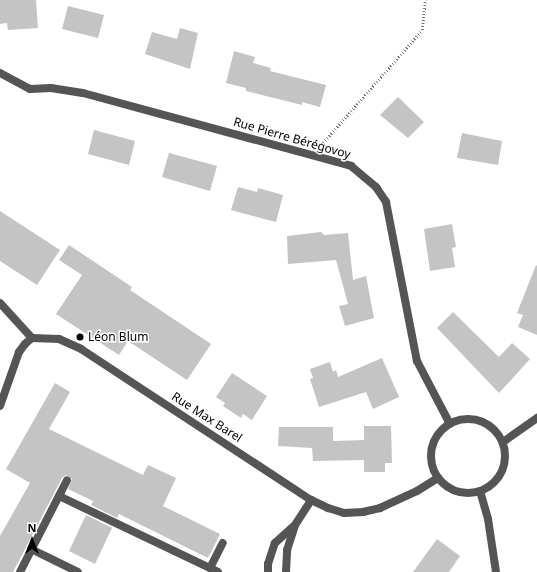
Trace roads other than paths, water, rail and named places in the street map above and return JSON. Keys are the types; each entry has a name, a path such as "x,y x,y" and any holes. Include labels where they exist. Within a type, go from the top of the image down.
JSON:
{"street":[{"name":"Rue Pierre Bérégovoy","path":"0,73 30,89 52,88 83,93 351,166 376,187 386,202 416,361 450,424"},
{"path":"0,303 32,338 20,352 0,406"},
{"name":"Rue Max Barel","path":"32,338 44,336 59,339 81,349 311,500 344,513 363,512 400,500 438,478"},
{"path":"503,442 537,418"},
{"path":"462,419 474,419 486,423 496,431 503,442 504,468 495,482 480,491 471,493 453,490 438,478 431,458 432,448 436,438 450,424 462,419"},
{"path":"20,572 67,480"},
{"path":"480,491 488,519 496,572"},
{"path":"59,496 218,572"},
{"path":"286,572 286,550 295,525 311,500"},
{"path":"268,568 274,543 295,525"},
{"path":"210,568 223,543"},
{"path":"32,549 78,572"}],"place":[{"name":"Léon Blum","path":"80,337"}]}
